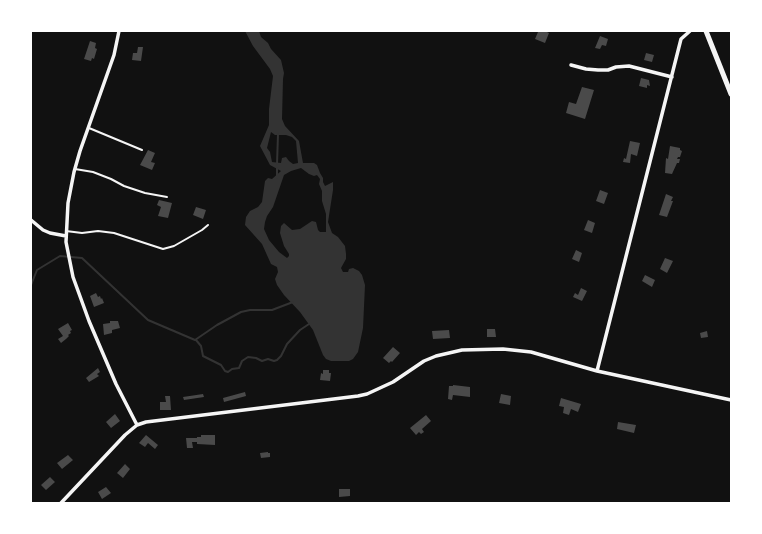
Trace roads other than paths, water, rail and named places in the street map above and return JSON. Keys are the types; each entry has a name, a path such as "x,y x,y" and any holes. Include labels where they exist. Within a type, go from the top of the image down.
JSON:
{"main road":[{"path":"706,31 731,94"}],"street":[{"path":"119,31 114,55 75,169 68,203 66,234 69,263 77,292 116,384 137,425"},
{"path":"597,371 681,39 690,31"},
{"path":"571,65 598,70 608,70 616,67 629,66 672,77"},
{"path":"31,220 50,233 66,234"},
{"path":"61,503 125,435 137,425 146,422 358,396 384,387 424,361 436,356 462,350 517,350 531,352 597,371 731,400"}],"lane":[{"path":"89,128 142,150"},
{"path":"75,169 92,172 111,179 124,186 145,193 167,197"},
{"path":"66,234 98,231 114,233 163,249 174,246 208,225"}],"waterway":[{"path":"277,164 278,134"},
{"path":"277,168 277,178"},
{"path":"31,285 37,270 60,256 82,258 148,320 195,340 217,325 241,312 250,310 272,310 293,302"},
{"path":"196,340 201,346 203,356 221,365 225,371 228,372 232,369 239,368 242,361 248,357 256,358 262,361 268,359 274,361 277,360 281,356 287,344 300,330 309,324"}]}
